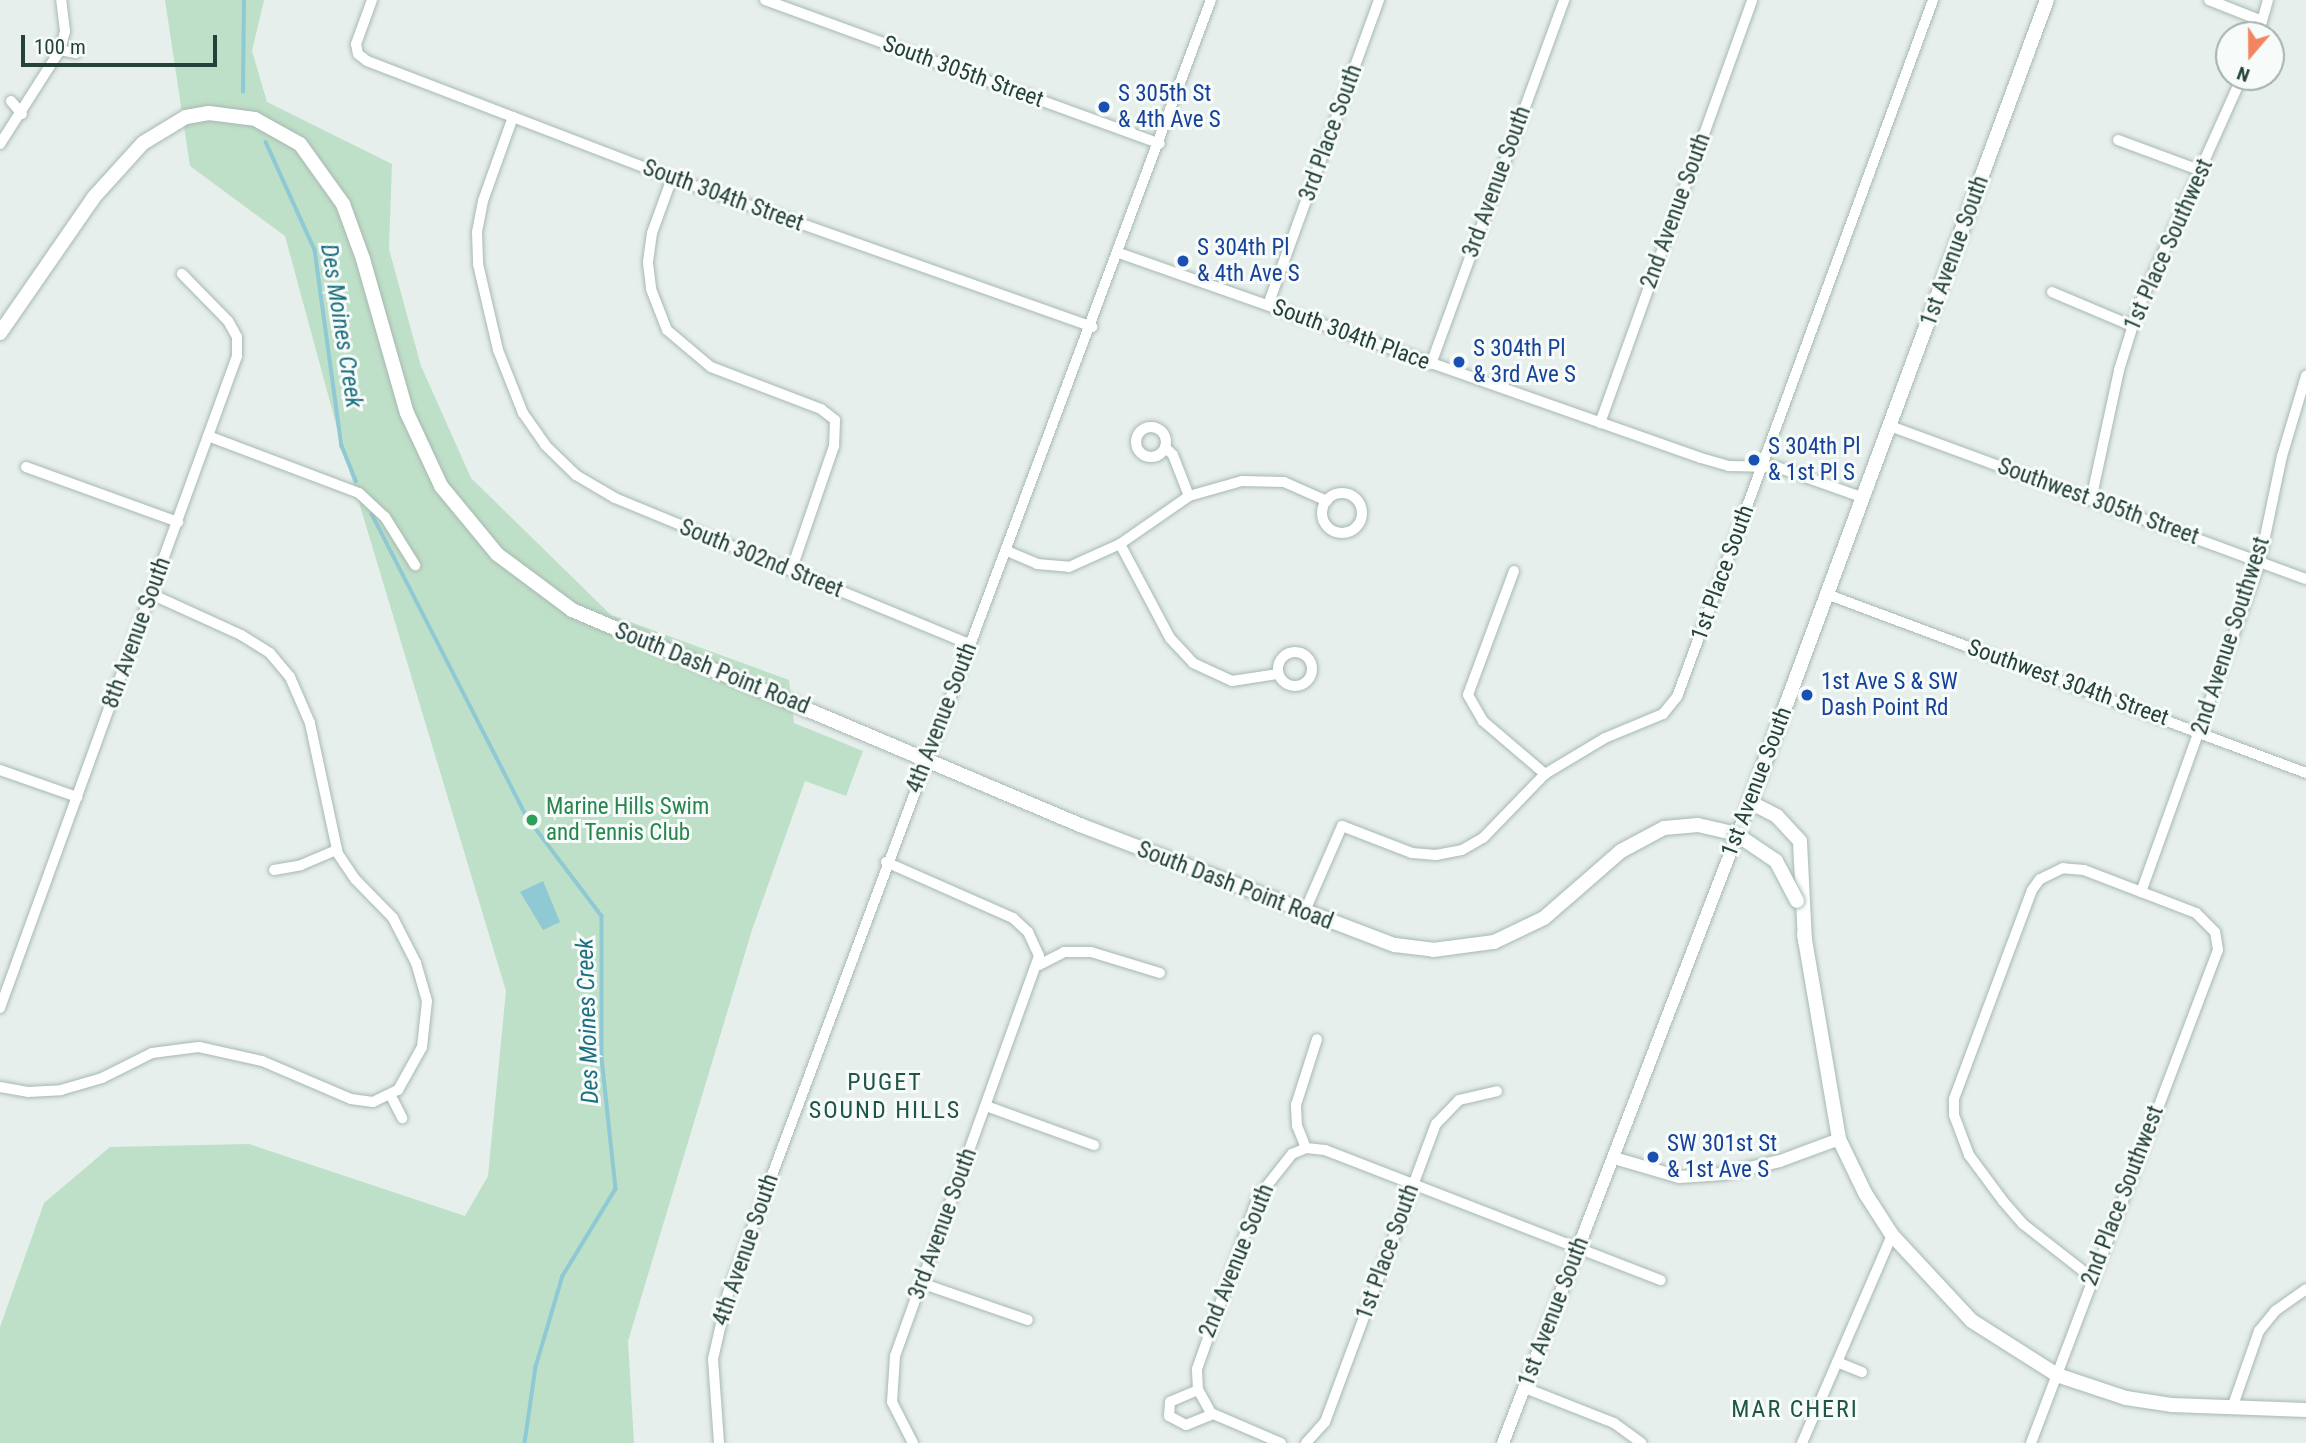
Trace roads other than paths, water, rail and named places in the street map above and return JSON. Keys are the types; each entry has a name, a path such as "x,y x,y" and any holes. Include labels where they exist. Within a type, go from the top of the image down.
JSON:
{"main road":[{"name":"1st Avenue South","path":"1750,802 1829,595 2047,0"},
{"name":"South Dash Point Road","path":"0,334 94,197 126,161 166,127 209,113 255,119 279,128 317,162 343,204 416,436 453,503 497,554 572,610 1080,825 1304,913 1395,945 1433,950 1494,942 1544,918 1621,851 1664,828 1698,825 1737,834 1776,861 1797,901 1805,941"},
{"path":"1750,802 1777,816 1800,841 1805,941 1839,1139 1892,1235 1972,1321 2057,1375 2126,1398 2232,1408 2306,1410"}],"street":[{"path":"0,144 22,114 60,50 65,31 61,0"},
{"name":"South 304th Street","path":"372,0 357,38 358,54 671,178 1093,327"},
{"name":"South 305th Street","path":"765,0 1160,144"},
{"name":"4th Avenue South","path":"719,1443 712,1387 717,1329 886,862 1093,327 1211,0"},
{"name":"3rd Place South","path":"1268,305 1379,0"},
{"name":"3rd Avenue South","path":"1430,365 1564,0"},
{"name":"2nd Avenue South","path":"1600,423 1752,0"},
{"name":"1st Place South","path":"1304,913 1342,825 1412,853 1462,850 1483,838 1545,774 1605,738 1663,714 1677,696 1933,0"},
{"path":"2209,0 2262,21 2268,0"},
{"path":"60,50 75,53"},
{"name":"1st Place Southwest","path":"2091,500 2132,326 2236,91"},
{"path":"11,101 22,114"},
{"name":"South 302nd Street","path":"513,117 483,201 477,232 478,264 489,321 511,386 533,429 559,460 614,498 970,645"},
{"path":"2118,140 2202,171"},
{"path":"671,178 652,233 648,272 657,309 682,346 711,367 821,409 837,428 831,459 791,571"},
{"name":"South 304th Place","path":"1119,253 1430,365 1702,458 1747,467 1763,465 1864,498"},
{"name":"8th Avenue South","path":"0,1008 236,361 238,341 222,313 182,274"},
{"path":"2052,292 2132,326"},
{"name":"2nd Avenue Southwest","path":"2141,892 2260,561 2282,456 2306,376"},
{"name":"Southwest 305th Street","path":"1890,426 2306,579"},
{"path":"208,436 359,493 385,517 415,565"},
{"path":"1165,447 1173,455 1189,495"},
{"path":"26,467 178,522"},
{"path":"1007,551 1052,568 1085,562 1120,544 1189,495 1242,481 1267,479 1311,491 1327,501"},
{"path":"1120,544 1170,638 1193,663 1232,681 1278,674"},
{"path":"1514,571 1468,695 1483,721 1545,774"},
{"path":"0,1087 28,1093 61,1090 102,1078 152,1053 199,1047 262,1061 351,1099 373,1101 391,1096 406,1080 422,1047 426,1010 423,982 393,918 355,879 337,850 310,723 290,677 270,653 228,628 151,594"},
{"name":"Southwest 304th Street","path":"1829,595 2306,773"},
{"path":"0,770 77,797"},
{"name":"1st Avenue South","path":"1503,1443 1750,802"},
{"path":"274,870 301,865 337,850"},
{"path":"886,862 1017,921 1037,945 1039,965 1064,952 1091,952 1160,973"},
{"path":"2092,1278 2023,1224 1979,1172 1957,1129 1954,1099 2032,890 2053,871 2073,868 2141,892"},
{"name":"2nd Place Southwest","path":"2031,1443 2218,950 2215,932 2196,913 2141,892"},
{"name":"3rd Avenue South","path":"913,1443 895,1411 890,1381 921,1283 1039,965"},
{"path":"1317,1039 1296,1105 1297,1126 1306,1148 1325,1150 1414,1183 1661,1280"},
{"name":"1st Place South","path":"1306,1443 1325,1422 1443,1112 1459,1100 1497,1091"},
{"path":"391,1096 402,1118"},
{"path":"986,1105 1094,1145"},
{"path":"1614,1158 1679,1177 1723,1174 1780,1161 1839,1139"},
{"name":"2nd Avenue South","path":"1200,1395 1201,1347 1254,1207 1283,1160 1306,1148"},
{"path":"1802,1443 1892,1235"},
{"path":"921,1283 1028,1320"},
{"path":"2232,1408 2259,1331 2274,1311 2306,1289"},
{"path":"1837,1362 1862,1372"},
{"path":"1525,1388 1614,1423 1642,1443"},
{"path":"1213,1414 1186,1425 1169,1416 1170,1402 1200,1395 1213,1414 1281,1443"}],"water":[{"path":"543,881 560,922 543,930 520,892"}],"waterway":[{"name":"Des Moines Creek","path":"243,92 244,0"},
{"name":"Des Moines Creek","path":"266,142 315,250 342,446 356,481"},
{"name":"Des Moines Creek","path":"372,514 527,817 602,916 602,1058 616,1189 563,1276 536,1367 525,1443"}],"place":[{"name":"S 305th St & 4th Ave S","path":"1104,107"},
{"name":"S 304th Pl & 4th Ave S","path":"1183,261"},
{"name":"S 304th Pl & 3rd Ave S","path":"1459,362"},
{"name":"S 304th Pl & 1st Pl S","path":"1754,460"},
{"name":"1st Ave S & SW Dash Point Rd","path":"1807,695"},
{"name":"Marine Hills Swim and Tennis Club","path":"532,820"},
{"name":"SW 301st St & 1st Ave S","path":"1653,1157"}],"district":[{"name":"PUGET SOUND HILLS","path":"885,1097"},
{"name":"MAR CHERI","path":"1795,1410"}]}
